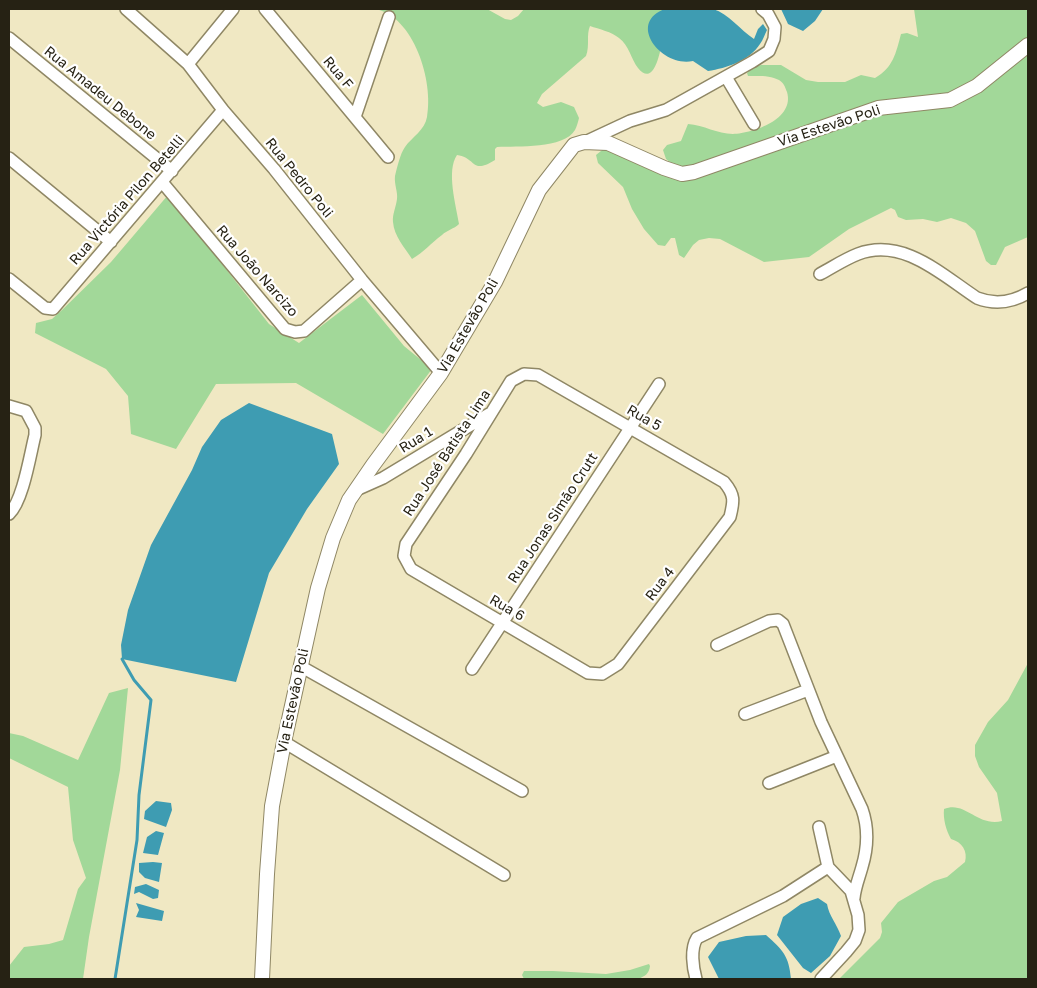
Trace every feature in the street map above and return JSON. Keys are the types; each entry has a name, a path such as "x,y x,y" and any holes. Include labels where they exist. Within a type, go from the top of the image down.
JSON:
{"main road":[{"name":"Via Estevão Poli","path":"262,979 272,806 300,666 318,588 333,538 349,500 441,373 495,282 539,190 574,145 584,142 608,143 664,168 682,174 694,172 878,108 950,100 977,86 1028,45"}],"street":[{"name":"Rua Pedro Poli","path":"126,9 188,64 223,110 274,170 362,280 441,373"},
{"path":"188,64 233,9"},
{"name":"Rua F","path":"265,9 388,157"},
{"path":"584,142 630,121 666,110 768,51 774,39 775,27 768,14 762,9"},
{"path":"355,118 389,17"},
{"name":"Rua Amadeu Debone","path":"9,38 172,171"},
{"path":"726,77 754,124"},
{"name":"Rua Victória Pilon Betelli","path":"9,279 45,308 53,309 223,110"},
{"path":"9,158 111,242"},
{"name":"Rua João Narcizo","path":"162,182 285,330 304,331 362,280"},
{"path":"820,274 857,254 873,250 890,250 913,256 983,300 1005,302 1020,298 1028,293"},
{"name":"Rua José Batista Lima","path":"404,556 406,544 466,454 511,381 524,374"},
{"name":"Rua 5","path":"524,374 538,376 724,482 732,492 733,505"},
{"name":"Rua Jonas Simão Crutt","path":"472,669 659,384"},
{"path":"9,406 26,411 35,428 35,435 22,487 13,510 9,514"},
{"name":"Rua 1","path":"356,490 382,478 491,413"},
{"path":"458,431 466,454"},
{"name":"Rua 4","path":"602,674 618,664 730,517 733,505"},
{"name":"Rua 6","path":"404,556 411,569 588,673 602,674"},
{"path":"717,644 769,620 781,621 808,690 867,823 867,845 852,886 859,920 858,934 846,952 821,979"},
{"path":"300,666 522,790"},
{"path":"745,714 808,690"},
{"path":"284,742 504,875"},
{"path":"769,783 837,756"},
{"path":"819,827 828,867 852,886"},
{"path":"696,979 693,953 697,938 783,896 828,867"}],"green space":[{"path":"375,9 487,9 505,19 511,20 524,9 666,9 660,53 652,72 645,74 638,68 625,44 619,38 609,32 590,26 586,56 542,94 537,103 543,107 561,102 574,107 579,118 575,130 569,136 561,141 539,145 497,147 495,149 495,160 482,166 478,166 468,159 457,155 452,170 452,179 459,224 444,233 412,259 395,232 393,217 397,196 395,176 403,150 426,122 427,86 424,69 410,37 401,24 389,14"},
{"path":"914,9 1028,9 1028,237 1005,247 996,265 991,265 986,261 975,231 966,223 951,218 937,222 923,219 906,220 898,217 895,210 891,208 849,229 809,257 764,262 720,239 709,238 699,240 684,258 679,255 675,238 671,238 665,246 658,245 644,229 632,209 623,187 598,163 596,155 606,147 680,170 666,159 663,150 667,145 681,141 688,124 721,133 733,134 751,131 771,123 785,110 788,102 787,92 782,82 775,78 748,76 747,73 752,68 761,65 781,65 806,80 818,82 845,82 861,75 875,78 890,65 901,34 907,33 918,37"},
{"path":"168,195 269,324 299,343 362,295 404,346 432,369 383,434 296,383 216,384 176,449 131,434 128,396 106,369 35,333 36,323 52,319 62,310 111,262"},
{"path":"1028,663 1028,979 839,979 880,938 882,932 881,923 898,902 934,881 947,877 965,862 965,851 958,842 951,839 948,832 944,821 944,809 958,808 985,820 993,822 1002,821 997,793 979,767 975,756 975,745 988,722 1008,700"},
{"path":"128,688 120,770 83,979 9,979 9,966 24,947 63,940 78,889 86,878 73,840 68,787 9,758 9,733 23,736 78,760 109,693"},
{"path":"649,964 648,973 638,979 524,979 522,975 524,971 606,974 630,970"}],"water":[{"path":"709,8 719,11 754,39 758,29 763,24 767,30 760,44 750,55 730,66 708,71 693,61 681,61 670,58 653,43 649,33 649,24 654,16 665,9"},
{"path":"781,9 823,9 815,21 803,31 788,24"},
{"path":"249,403 332,434 339,464 307,509 269,573 236,682 122,659 121,645 128,610 151,545 192,470 202,447 221,420"},
{"path":"156,801 171,803 172,810 166,827 144,819 145,811"},
{"path":"156,831 164,833 158,855 143,853 147,837"},
{"path":"139,863 162,863 159,882 145,878 139,872"},
{"path":"146,884 159,890 158,898 153,899 139,892 134,894 135,887"},
{"path":"818,898 827,904 841,936 830,956 811,973 803,968 777,935 783,917 801,904"},
{"path":"136,903 164,911 162,921 136,917 139,910"},
{"path":"766,935 777,945 787,959 791,979 719,979 708,957 719,942 746,936"}],"waterway":[{"path":"115,979 137,840 139,795 151,700 134,680 122,659"}]}
